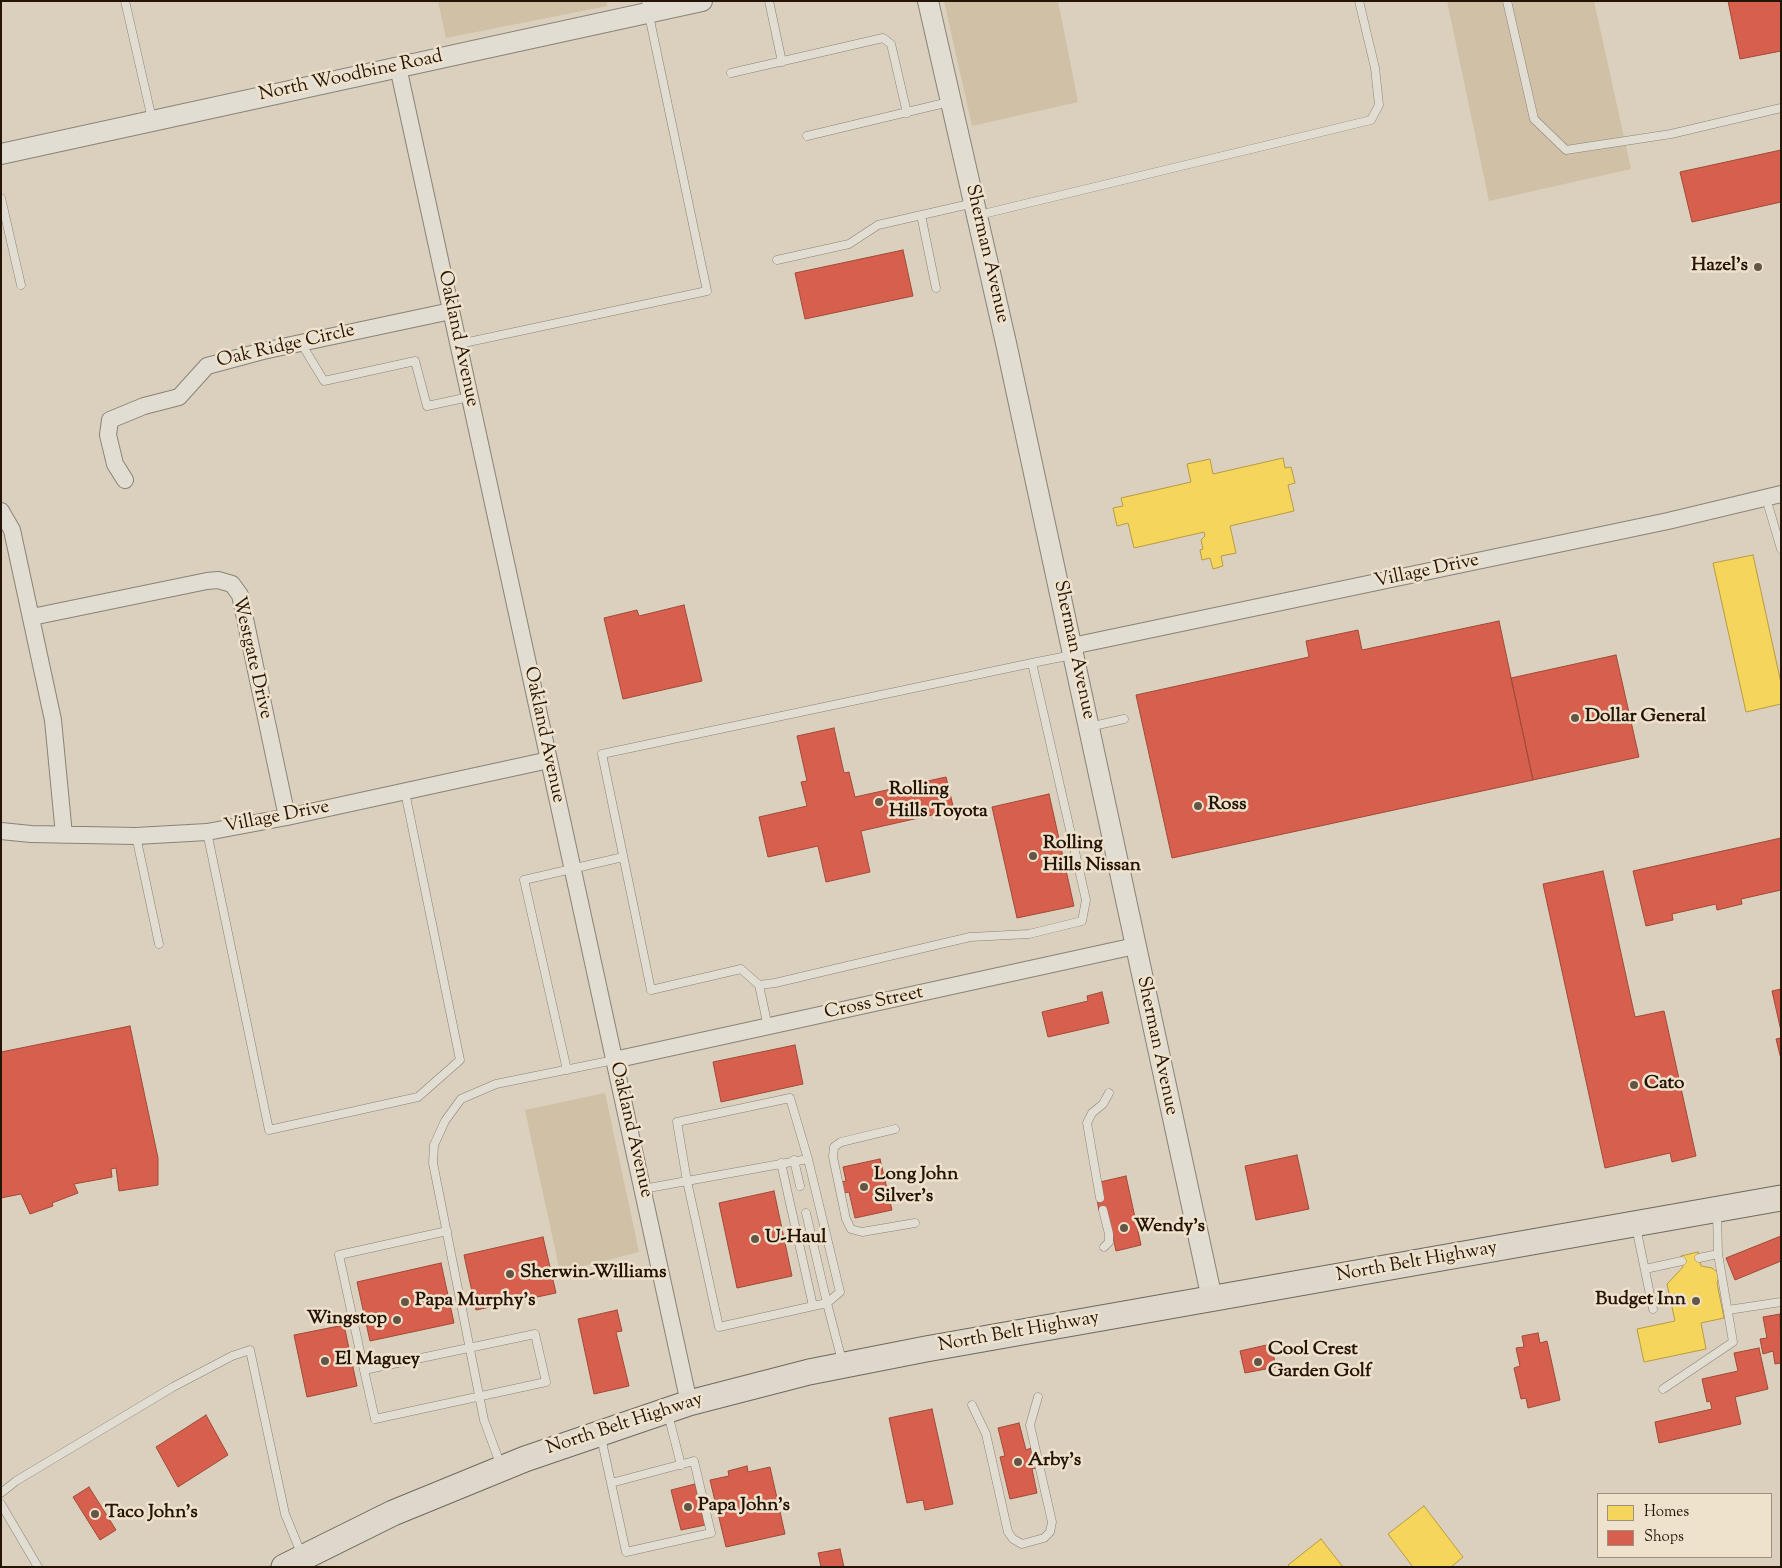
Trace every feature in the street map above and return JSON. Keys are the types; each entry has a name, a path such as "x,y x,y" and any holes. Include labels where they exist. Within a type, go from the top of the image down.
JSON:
{"main road":[{"name":"North Belt Highway","path":"307,1558 393,1513 502,1468 678,1406 809,1372 926,1349 1781,1198"}],"street":[{"name":"North Woodbine Road","path":"1,154 398,67 648,7 702,1"},
{"name":"Sherman Avenue","path":"928,1 1073,650 1134,946 1212,1300"},
{"name":"Oakland Avenue","path":"398,67 643,1189 678,1406"},
{"name":"Oak Ridge Circle","path":"125,480 115,464 108,435 110,420 144,406 179,397 207,366 301,343 451,311"},
{"name":"Village Drive","path":"1073,650 1668,521 1773,496"},
{"path":"1,511 12,530 53,720 64,834"},
{"name":"Westgate Drive","path":"32,617 206,580 218,580 232,584 240,595 287,817"},
{"name":"Village Drive","path":"1,831 136,836 207,832 287,817 549,760"},
{"name":"Cross Street","path":"614,1060 1134,946"}],"lane":[{"path":"126,1 152,121"},
{"path":"769,1 782,62"},
{"path":"777,260 849,244 878,225 921,215 975,209 1371,120 1379,105 1375,68 1359,1"},
{"path":"1507,1 1534,119 1566,150 1671,134 1781,108"},
{"path":"459,344 707,291 648,7"},
{"path":"731,73 883,38 891,44 907,113"},
{"path":"807,136 951,102"},
{"path":"1,198 21,285"},
{"path":"921,215 936,288"},
{"path":"301,343 324,381 415,361 427,406 469,397"},
{"path":"1773,496 1781,548"},
{"path":"768,1027 759,985 741,968 651,990 602,754 1032,663 1073,650"},
{"path":"759,985 970,937 1029,934 1082,921 1086,900 1032,663"},
{"path":"1089,727 1124,720"},
{"path":"207,832 269,1130 418,1097 460,1060 405,792"},
{"path":"136,836 159,944"},
{"path":"567,1070 524,880 624,857"},
{"path":"502,1468 484,1420 479,1397 433,1163 434,1146 445,1120 461,1099 496,1084 614,1060"},
{"path":"1100,1198 1087,1122 1092,1113 1103,1104 1109,1093"},
{"path":"790,1098 808,1158 840,1292 827,1303 719,1327 687,1182 678,1122 790,1098"},
{"path":"895,1129 840,1142 834,1147 835,1166 846,1219 851,1229 862,1232 915,1223"},
{"path":"643,1189 808,1158"},
{"path":"794,1160 800,1186"},
{"path":"781,1163 813,1306"},
{"path":"1103,1210 1109,1234 1109,1242 1104,1247"},
{"path":"1662,1389 1732,1342 1718,1254 1717,1210"},
{"path":"806,1213 843,1365"},
{"path":"1636,1224 1653,1309"},
{"path":"364,1370 536,1334 546,1382 375,1419 364,1370 339,1255 447,1231"},
{"path":"1699,1258 1718,1254"},
{"path":"1645,1269 1682,1261"},
{"path":"1728,1310 1781,1302"},
{"path":"1,1493 16,1481 173,1387 232,1356 250,1350 285,1514 307,1558"},
{"path":"972,1405 986,1434 1008,1532 1013,1539 1022,1544 1044,1538 1050,1532 1052,1522 1030,1426 1038,1397"},
{"path":"678,1406 681,1465"},
{"path":"600,1433 626,1552 710,1533 694,1461 611,1483"},
{"path":"1,1504 38,1567"}],"shaded area":[{"path":"438,1 606,1 607,6 446,38"},
{"path":"944,1 1058,1 1078,102 972,126"},
{"path":"1447,1 1594,1 1631,169 1489,201"},
{"path":"605,1093 639,1252 560,1272 525,1110"}],"building: Homes":[{"path":"1283,458 1285,468 1291,467 1295,483 1288,485 1294,511 1230,526 1236,553 1221,556 1223,566 1213,569 1210,558 1202,560 1200,550 1203,549 1201,540 1205,536 1204,532 1134,548 1128,523 1117,526 1113,508 1123,506 1121,498 1191,482 1187,464 1210,459 1213,474"},
{"path":"1753,555 1781,683 1781,704 1746,712 1713,563"},
{"name":"Budget Inn","path":"1698,1252 1701,1266 1712,1268 1720,1274 1717,1283 1724,1318 1701,1323 1706,1349 1644,1362 1637,1329 1675,1321 1667,1284 1683,1267 1681,1256"},
{"path":"1424,1506 1463,1557 1451,1567 1413,1567 1388,1534"},
{"path":"1321,1539 1343,1567 1289,1567 1288,1565"}],"building: Shops":[{"path":"1728,1 1781,1 1781,51 1740,59"},
{"path":"1781,150 1781,202 1692,222 1680,172"},
{"path":"903,250 913,296 805,319 795,273"},
{"path":"684,605 702,681 623,699 604,618 637,610 639,616"},
{"path":"1499,621 1533,780 1172,858 1136,695 1309,657 1306,641 1358,630 1362,650"},
{"name":"Dollar General","path":"1616,655 1639,757 1533,780 1511,678"},
{"name":"Rolling Hills Toyota","path":"834,728 844,773 849,772 855,797 946,777 954,810 861,831 870,872 826,882 818,846 768,857 759,817 807,806 801,782 807,781 797,736"},
{"name":"Rolling Hills Nissan","path":"1049,794 1074,906 1017,918 992,807"},
{"path":"1781,838 1781,890 1741,899 1742,904 1717,910 1716,904 1672,914 1673,920 1646,926 1633,871"},
{"name":"Cato","path":"1603,871 1635,1017 1664,1011 1696,1156 1672,1162 1670,1153 1605,1168 1543,884"},
{"path":"1781,989 1781,1031 1772,991"},
{"path":"1102,992 1109,1023 1048,1037 1042,1012 1088,1001 1087,996"},
{"path":"130,1026 158,1158 158,1185 119,1191 116,1168 111,1169 112,1177 74,1184 78,1193 52,1203 53,1206 30,1214 21,1194 1,1198 1,1052"},
{"path":"1781,1038 1781,1059 1776,1039"},
{"path":"795,1045 803,1084 721,1102 713,1062"},
{"path":"1297,1155 1309,1209 1256,1220 1245,1166"},
{"name":"Long John Silver's","path":"880,1159 892,1210 855,1218 849,1192 844,1193 841,1182 846,1181 843,1167"},
{"name":"Wendy's","path":"1126,1176 1141,1245 1116,1251 1107,1210 1099,1211 1097,1199 1100,1182"},
{"name":"U-Haul","path":"774,1191 792,1276 737,1288 719,1203"},
{"path":"1781,1236 1781,1261 1735,1280 1726,1258"},
{"name":"Sherwin-Williams","path":"543,1237 556,1293 476,1310 464,1255"},
{"name":"Papa Murphy's","path":"441,1263 454,1323 370,1341 357,1282"},
{"path":"617,1310 622,1331 616,1332 629,1386 594,1394 578,1319"},
{"path":"1780,1314 1781,1363 1775,1364 1773,1351 1763,1354 1760,1339 1767,1338 1763,1317"},
{"name":"El Maguey","path":"344,1325 357,1386 307,1397 294,1335"},
{"path":"1538,1333 1540,1343 1547,1341 1560,1400 1528,1408 1526,1398 1521,1399 1514,1368 1520,1366 1516,1348 1524,1347 1522,1336"},
{"name":"Cool Crest Garden Golf","path":"1271,1344 1276,1367 1245,1373 1240,1351"},
{"path":"1759,1348 1768,1389 1735,1397 1741,1424 1659,1443 1655,1422 1712,1409 1710,1401 1707,1402 1702,1379 1738,1371 1734,1353"},
{"path":"932,1409 953,1504 925,1510 923,1500 907,1503 889,1418"},
{"path":"206,1415 228,1455 178,1487 156,1447"},
{"name":"Arby's","path":"1019,1423 1026,1450 1031,1448 1036,1468 1032,1469 1037,1493 1010,1499 1000,1457 1005,1456 998,1428"},
{"path":"747,1466 748,1472 770,1467 785,1534 726,1547 710,1480 729,1476 728,1471"},
{"name":"Papa John's","path":"695,1484 705,1525 681,1530 671,1490"},
{"name":"Taco John's","path":"89,1487 116,1530 100,1540 73,1497"},
{"path":"840,1549 844,1567 821,1567 818,1553"}],"place":[{"name":"Hazel's","path":"1758,267"},
{"name":"Dollar General","path":"1575,718"},
{"name":"Rolling Hills Toyota","path":"879,802"},
{"name":"Ross","path":"1198,806"},
{"name":"Rolling Hills Nissan","path":"1033,856"},
{"name":"Cato","path":"1634,1085"},
{"name":"Long John Silver's","path":"864,1187"},
{"name":"Wendy's","path":"1124,1228"},
{"name":"U-Haul","path":"755,1239"},
{"name":"Sherwin-Williams","path":"510,1274"},
{"name":"Budget Inn","path":"1696,1301"},
{"name":"Papa Murphy's","path":"405,1302"},
{"name":"Wingstop","path":"397,1320"},
{"name":"El Maguey","path":"325,1361"},
{"name":"Cool Crest Garden Golf","path":"1258,1362"},
{"name":"Arby's","path":"1018,1462"},
{"name":"Papa John's","path":"688,1507"},
{"name":"Taco John's","path":"95,1514"}]}
